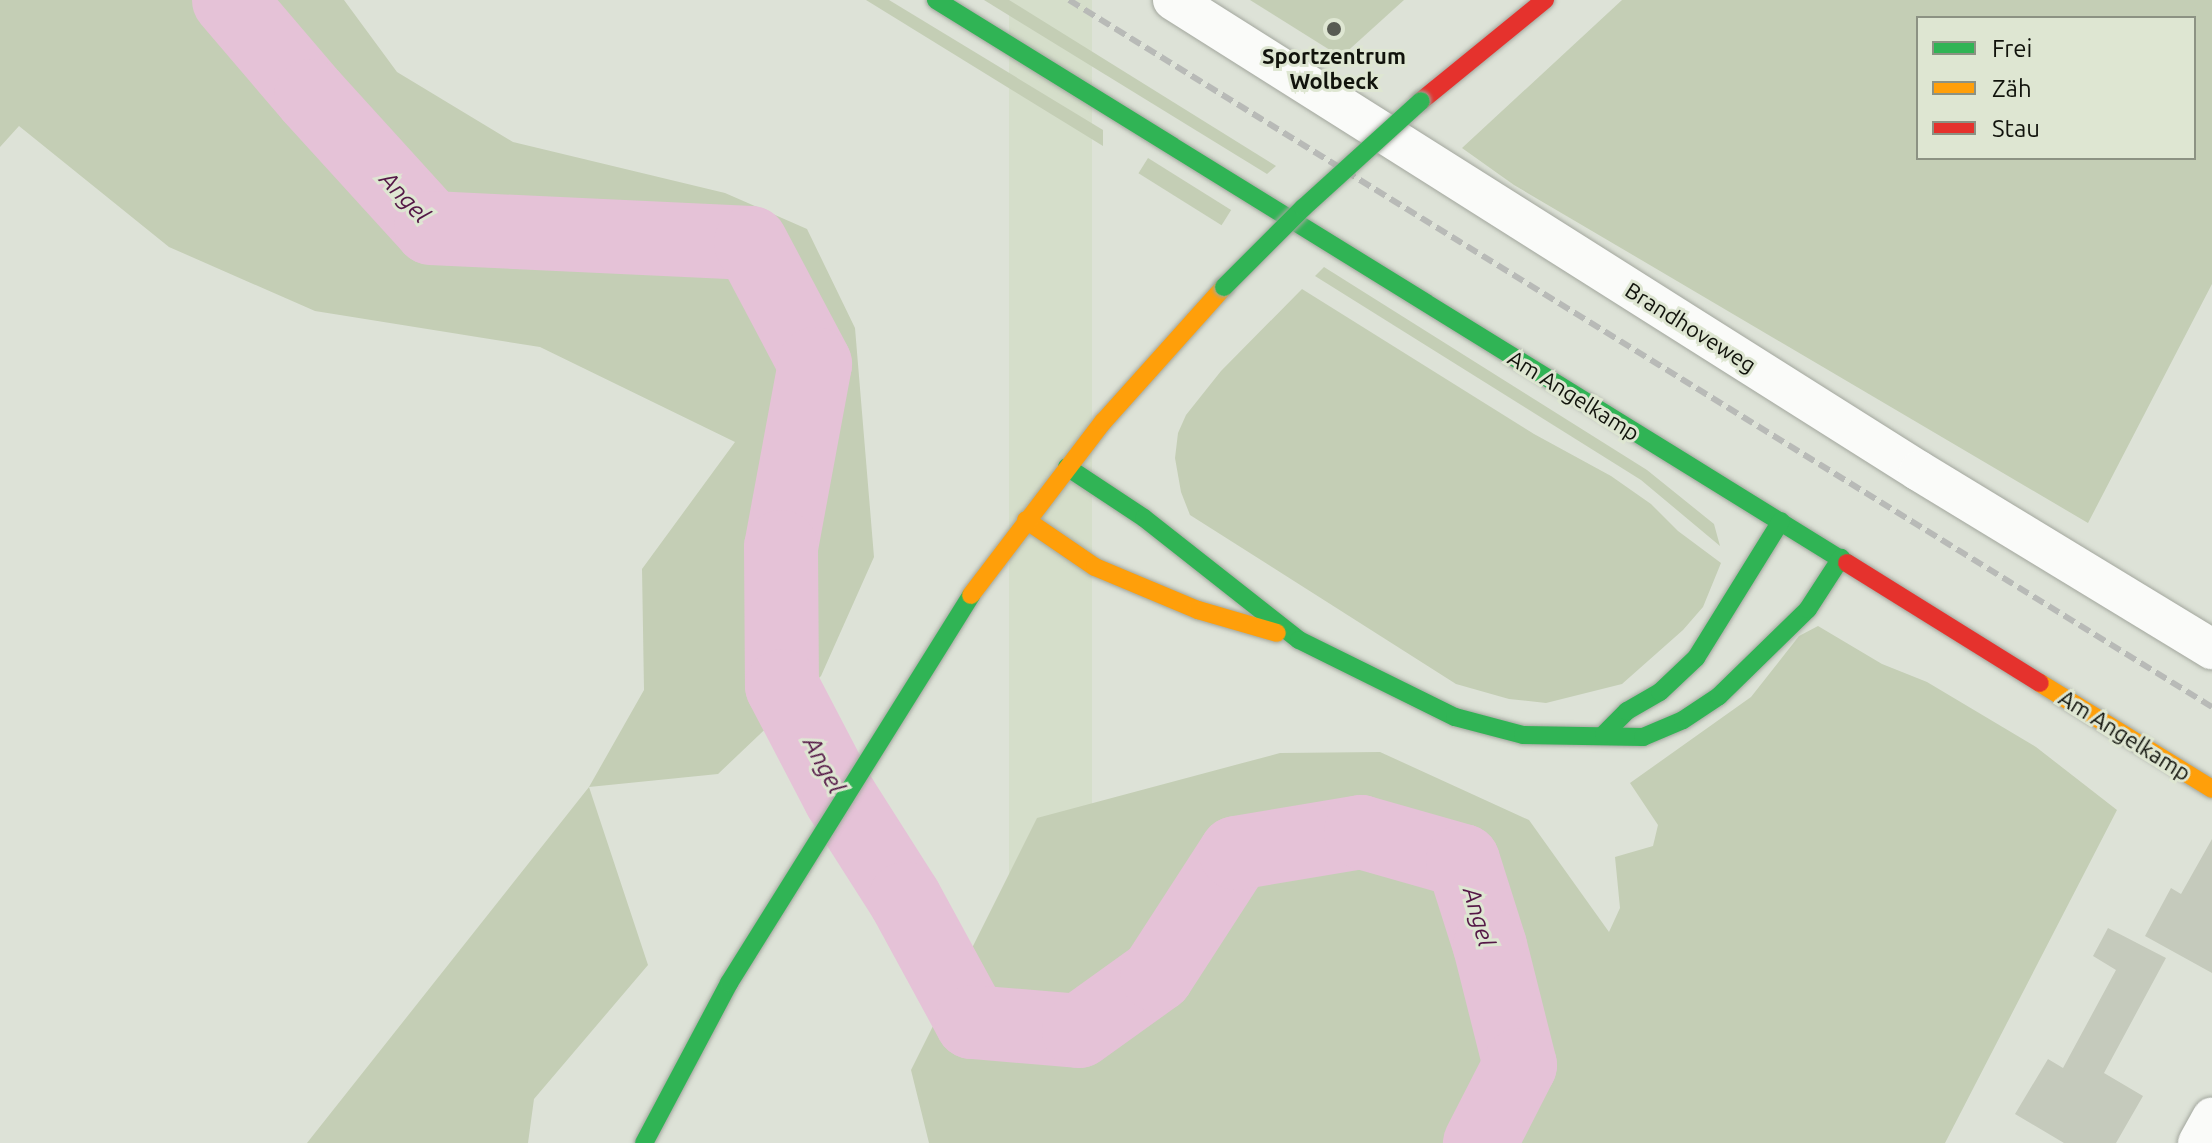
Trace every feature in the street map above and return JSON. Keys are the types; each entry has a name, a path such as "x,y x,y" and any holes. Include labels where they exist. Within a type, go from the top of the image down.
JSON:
{"main road":[{"name":"Am Angelkamp","path":"936,0 2212,789"},
{"path":"644,1143 729,983 957,613 1067,467 1141,375 1303,208 1421,101 1545,0"},
{"path":"1067,467 1144,518 1299,640"},
{"path":"1026,520 1095,567 1198,610 1299,640 1476,724 1546,738 1604,734 1643,737 1683,720 1719,696 1808,609 1841,558"},
{"path":"1604,734 1627,711 1660,692 1696,658 1781,521"}],"street":[{"name":"Brandhoveweg","path":"1173,0 1893,454 2212,649"},
{"path":"2198,1143 2212,1118"}],"shaded area":[{"path":"0,0 344,0 397,72 513,142 725,193 807,229 855,328 874,557 821,676 718,774 589,787 644,690 642,569 735,442 540,347 315,311 169,247 19,126 0,147"},
{"path":"866,0 889,0 1103,130 1103,146"},
{"path":"984,0 1009,0 1276,166 1267,174"},
{"path":"1009,0 1092,0 1092,1143 1009,1143"},
{"name":"Sportzentrum Wolbeck","path":"1250,0 1404,0 1341,57"},
{"path":"1622,0 2212,0 2212,284 2088,523 1514,185 1462,148"},
{"path":"1148,158 1231,210 1222,225 1138,173"},
{"path":"1324,267 1647,470 1714,524 1720,546 1641,480 1315,276"},
{"path":"1302,289 1534,434 1611,476 1651,504 1678,531 1721,563 1703,607 1683,630 1622,684 1546,703 1509,699 1456,684 1190,515 1181,492 1175,458 1178,433 1186,415 1221,371"},
{"path":"1818,626 1882,664 1927,682 2036,747 2117,810 1945,1143 929,1143 911,1070 1037,818 1280,753 1380,752 1529,820 1609,932 1620,908 1615,857 1653,846 1658,825 1630,783 1751,697 1799,636"},
{"path":"589,787 648,965 534,1099 528,1143 307,1143"}],"building":[{"path":"2212,839 2212,973 2145,936 2171,888 2181,894"},
{"path":"2108,928 2166,958 2104,1073 2143,1096 2116,1143 2064,1143 2015,1114 2048,1059 2063,1068 2116,970 2093,956"}],"waterway":[{"name":"Angel","path":"229,0 431,228 751,243 815,364 781,547 782,686 840,797 905,899 972,1022 1079,1031 1157,975 1236,853 1361,832 1463,861 1490,946 1520,1065 1480,1143"}],"railway":[{"path":"1069,0 2212,707"}],"traffic: fast":[{"path":"936,0 1847,563"},
{"path":"1224,287 1303,208 1421,101"},
{"path":"1067,467 1144,518 1299,640 1455,717 1523,735 1643,737 1683,720 1719,696 1808,609 1841,558"},
{"path":"1604,734 1627,711 1660,692 1696,658 1781,521"},
{"path":"644,1143 729,983 971,595"}],"traffic: slow":[{"path":"971,595 1103,422 1224,287"},
{"path":"1026,520 1095,567 1198,610 1277,633"},
{"path":"2040,683 2212,789"}],"traffic: jam":[{"path":"1421,101 1545,0"},
{"path":"1847,563 2040,683"}],"place":[{"name":"Sportzentrum Wolbeck","path":"1334,29"}]}
